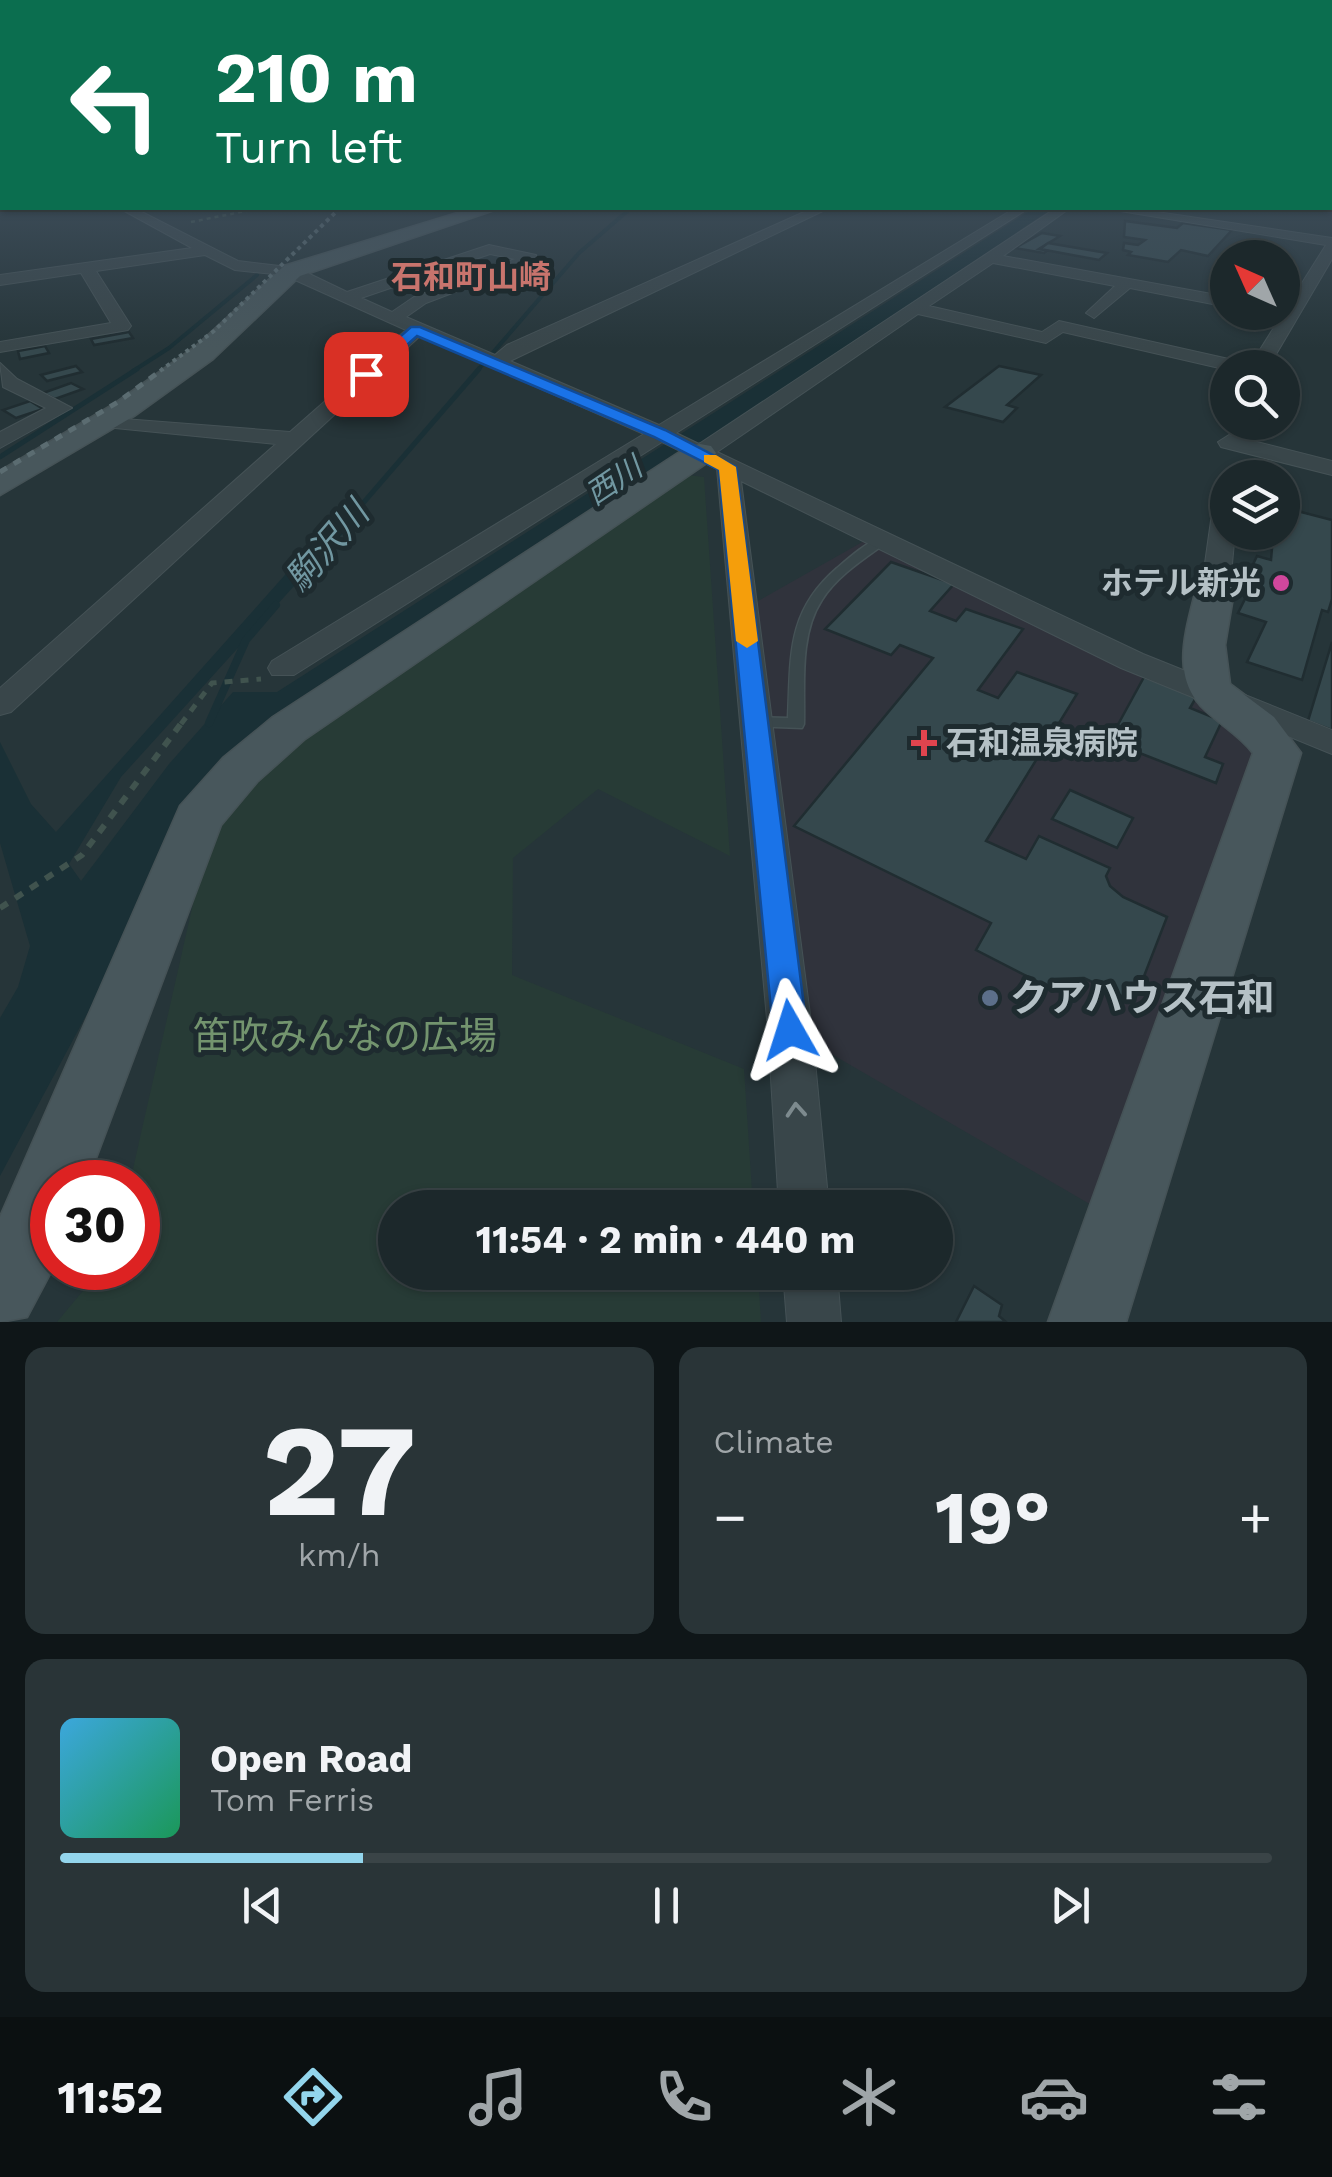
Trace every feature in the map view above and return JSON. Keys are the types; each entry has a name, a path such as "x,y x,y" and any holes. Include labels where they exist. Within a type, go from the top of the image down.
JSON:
{"street":[{"path":"159,225 236,265 291,272 690,448 1214,697 1332,743"},
{"path":"0,485 204,354 291,272 439,225"},
{"path":"490,361 786,225"},
{"path":"0,1290 34,1230 198,819 242,764 1001,225"},
{"path":"283,668 690,448 915,308 1038,225"},
{"path":"1209,225 1332,245 1300,293"},
{"path":"0,705 292,440 404,325 420,300 531,258 490,248 345,298"},
{"path":"0,280 212,250"},
{"path":"987,257 1210,299"},
{"path":"0,347 122,326 86,268"},
{"path":"1094,314 1126,284"},
{"path":"915,308 1046,338 1059,326 1210,360"},
{"path":"0,369 10,383 62,408 0,441"},
{"path":"105,421 292,440"},
{"path":"1252,440 1332,468"},
{"path":"690,448 756,722 802,1190"},
{"path":"1087,1322 1277,752 1261,726 1214,697 1204,675 1220,550"},
{"path":"811,1290 814,1322"}],"lane":[{"path":"756,722 796,724 800,624 819,592 841,568 882,540"}],"path":[{"path":"164,227 176,225"},
{"path":"2,906 82,855 212,683 247,680"}],"shaded area":[{"path":"873,536 1261,726 1119,1221 790,1030 744,609"}],"green space":[{"name":"笛吹みんなの広場","path":"678,474 704,477 730,856 598,789 513,858 512,975 744,1069 752,1190 378,1190 378,1290 759,1290 761,1322 57,1322 84,1290 160,1290 160,1160 135,1160 205,851 234,797 271,756"}],"water":[{"name":"西川","path":"1008,225 1028,225 220,766 0,1176 0,1018 18,987 30,946 0,843 0,742 31,804 56,832 300,558 352,522 121,777 69,864 81,881 169,764 233,692 277,692"}],"building":[{"path":"1125,225 1177,228 1195,225 1232,230 1223,240 1210,240 1208,256 1181,250 1168,262 1128,255 1131,252 1123,250 1124,243 1138,245 1145,240 1124,237"},
{"path":"1042,233 1060,236 1039,249 1048,250 1044,253 1015,248"},
{"path":"1048,243 1107,253 1099,260 1040,249"},
{"path":"129,332 133,338 94,345 91,339"},
{"path":"45,346 49,353 20,359 18,351"},
{"path":"76,366 82,372 47,381 41,375"},
{"path":"999,366 1041,375 1007,405 1017,408 1003,422 945,407"},
{"path":"71,383 83,389 55,399 43,393"},
{"path":"30,401 43,409 16,418 3,410"},
{"path":"1300,512 1332,520 1332,599 1328,612 1322,610 1302,680 1247,662 1266,622 1238,613 1249,591 1257,593 1259,584 1247,577 1257,556 1271,560 1272,550 1300,550"},
{"path":"891,562 954,584 930,611 956,621 966,609 1023,629 978,690 998,698 1017,672 1077,694 986,841 1026,859 1039,836 1110,868 1106,876 1110,886 1123,897 1167,917 1134,1002 1084,978 1054,979 1050,988 976,950 991,923 794,826 933,658 900,645 891,655 825,629"},
{"path":"1332,642 1332,730 1308,721"},
{"path":"1144,677 1197,696 1190,708 1222,721 1205,757 1223,764 1216,783 1109,741"},
{"path":"1070,790 1133,818 1117,848 1052,819"},
{"path":"974,1286 1002,1305 999,1316 1006,1322 956,1322"}],"waterway":[{"name":"駒沢川","path":"477,371 579,253 612,225"},
{"path":"133,371 169,348 257,275"},
{"path":"0,457 137,369"},
{"name":"駒沢川","path":"345,524 479,369"},
{"name":"駒沢川","path":"337,534 348,522"},
{"name":"駒沢川","path":"209,723 246,640 276,605"}],"railway":[{"path":"160,371 214,331 323,225"},
{"path":"0,472 118,402 163,369"}],"slow traffic":[{"path":"710,458 728,467 747,641"}],"place":[{"name":"ホテル新光","path":"1281,583"},
{"name":"石和温泉病院","path":"924,743"},
{"name":"クアハウス石和","path":"990,998"}],"district":[{"name":"石和町山崎","path":"471,277"}],"route":[{"path":"366,374 416,330 660,433 728,467 790,1030"}]}
